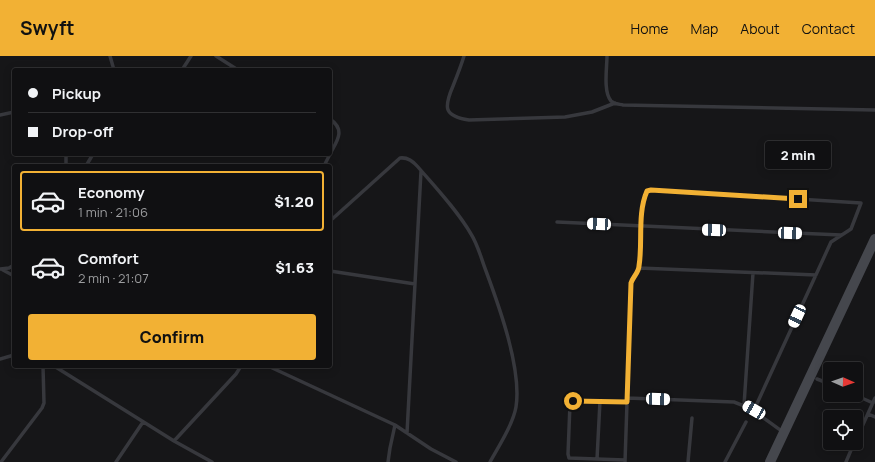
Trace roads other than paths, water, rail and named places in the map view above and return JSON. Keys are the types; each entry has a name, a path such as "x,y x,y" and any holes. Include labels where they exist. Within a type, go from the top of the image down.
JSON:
{"street":[{"path":"770,462 875,239"}],"lane":[{"path":"110,56 113,68"},
{"path":"183,68 191,56"},
{"path":"216,56 235,68"},
{"path":"464,56 448,98 447,109 450,113 460,119 565,117 592,112 614,103 633,105 875,110"},
{"path":"607,56 607,88 610,100 614,103"},
{"path":"0,115 12,112"},
{"path":"332,120 336,123 339,129 338,138 332,150"},
{"path":"332,219 400,158 405,157 413,161 467,227 477,244 496,298 510,346 517,386 516,408 513,417 490,462"},
{"path":"407,433 421,171"},
{"path":"754,410 831,242 851,229 854,225 861,203 651,190 647,191 642,207 639,268 631,283 627,400 625,461 569,458 570,404 573,401 627,400 734,402 754,410 784,433"},
{"path":"557,222 841,235"},
{"path":"1,269 12,266"},
{"path":"639,268 816,275"},
{"path":"1,269 12,275"},
{"path":"332,271 415,284"},
{"path":"744,405 753,273"},
{"path":"0,359 12,356"},
{"path":"1,462 42,408 44,402 43,368"},
{"path":"57,368 174,441 212,462"},
{"path":"174,441 236,374 240,368"},
{"path":"272,368 395,425 431,449 456,462"},
{"path":"817,379 823,381"},
{"path":"863,397 874,400 863,425"},
{"path":"597,459 600,401"},
{"path":"868,414 875,417"},
{"path":"688,462 692,418"},
{"path":"116,462 143,422"},
{"path":"725,462 746,422"},
{"path":"388,462 395,425"},
{"path":"846,462 851,450"}]}
